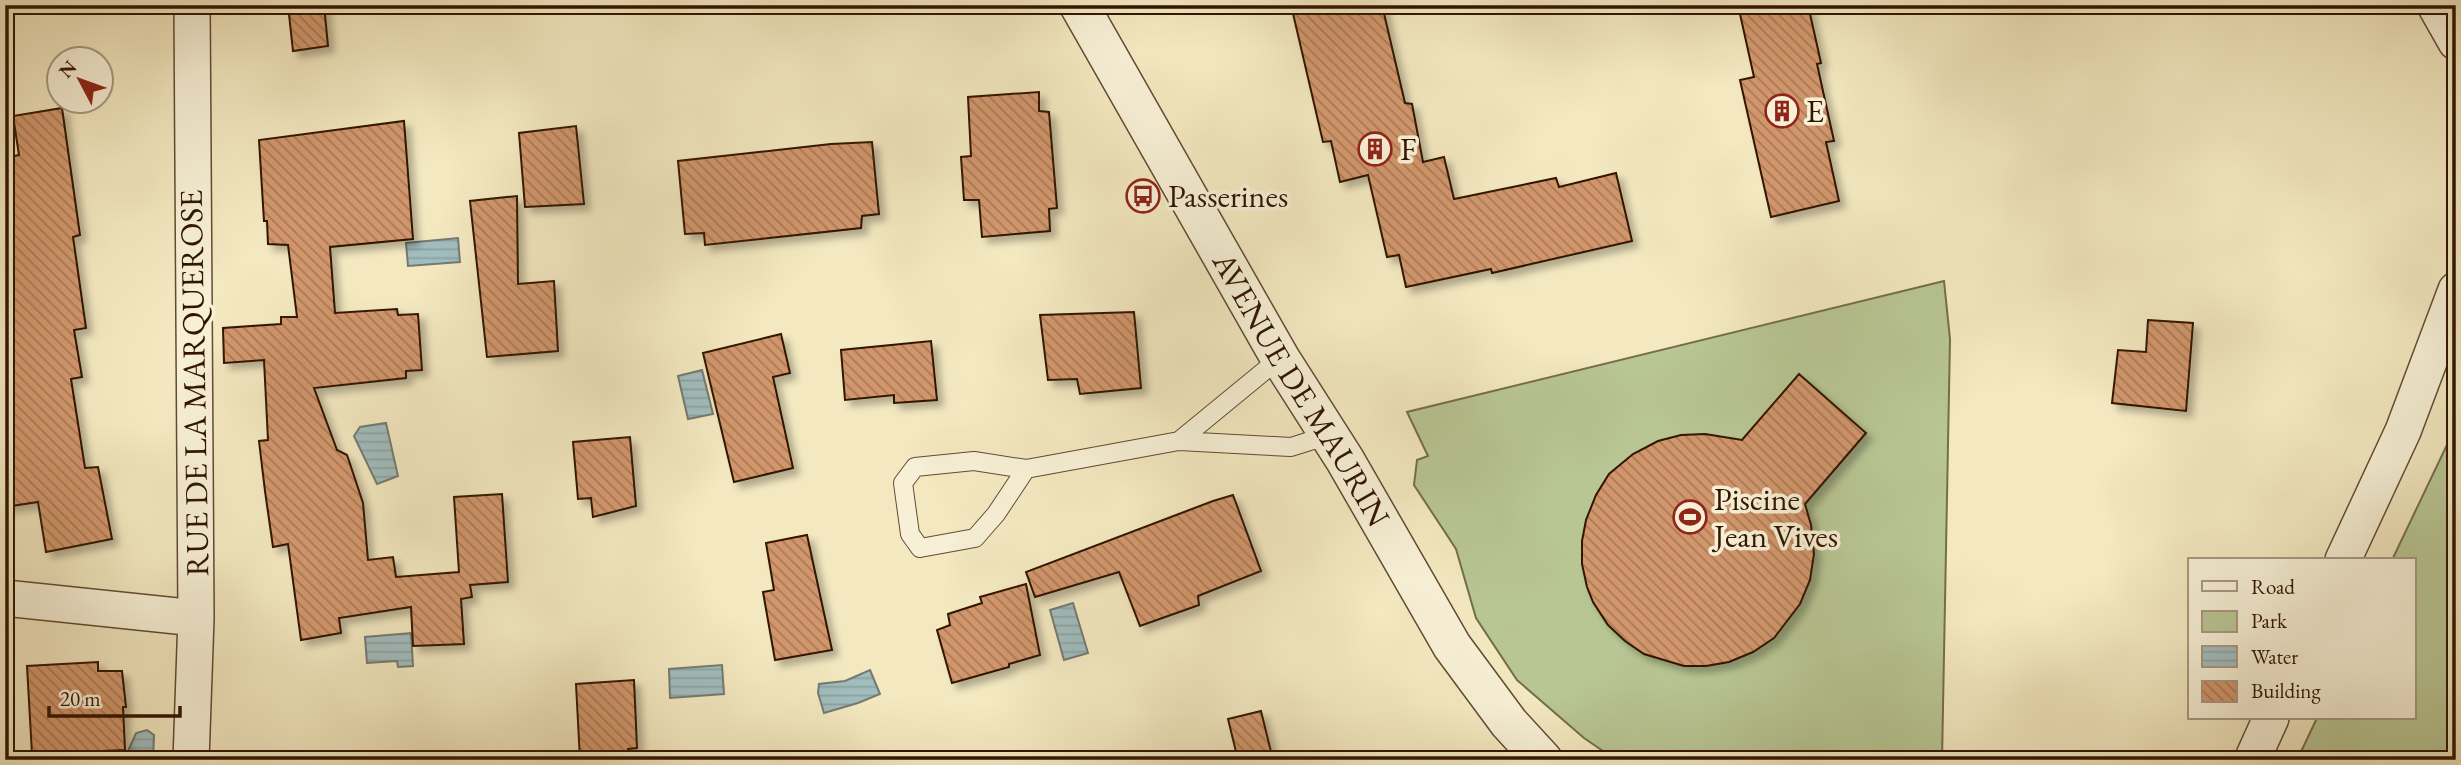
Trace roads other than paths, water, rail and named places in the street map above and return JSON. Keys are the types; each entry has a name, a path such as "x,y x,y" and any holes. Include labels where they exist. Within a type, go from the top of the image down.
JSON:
{"street":[{"name":"RUE DE LA MARQUEROSE","path":"191,760 196,618 192,5"},
{"name":"AVENUE DE MAURIN","path":"1079,5 1280,358 1329,435 1452,646 1509,723 1543,760"},
{"path":"2435,5 2456,42"},
{"path":"2344,558 2403,431 2456,290"},
{"path":"5,598 196,618"},
{"path":"2252,760 2270,720"}],"lane":[{"path":"1179,441 1280,358"},
{"path":"1026,469 996,514 975,538 920,548 910,534 903,483 915,467 974,461 1026,469 1179,441 1292,447 1329,435"}],"water":[{"path":"458,238 460,262 408,266 406,243"},
{"path":"702,370 713,414 688,419 678,376"},
{"path":"386,423 398,476 377,484 354,436 360,427"},
{"path":"1073,603 1088,653 1064,660 1050,610"},
{"path":"411,633 413,666 398,667 397,661 367,663 365,637"},
{"path":"722,665 724,694 670,698 669,669"},
{"path":"870,670 880,694 824,713 818,693 819,684 845,681"},
{"path":"147,730 154,735 153,760 124,760 136,733"}],"place":[{"name":"E","path":"1782,111"},
{"name":"F","path":"1375,149"},
{"name":"Passerines","path":"1143,196"},
{"name":"Piscine Jean Vives","path":"1690,517"}]}
